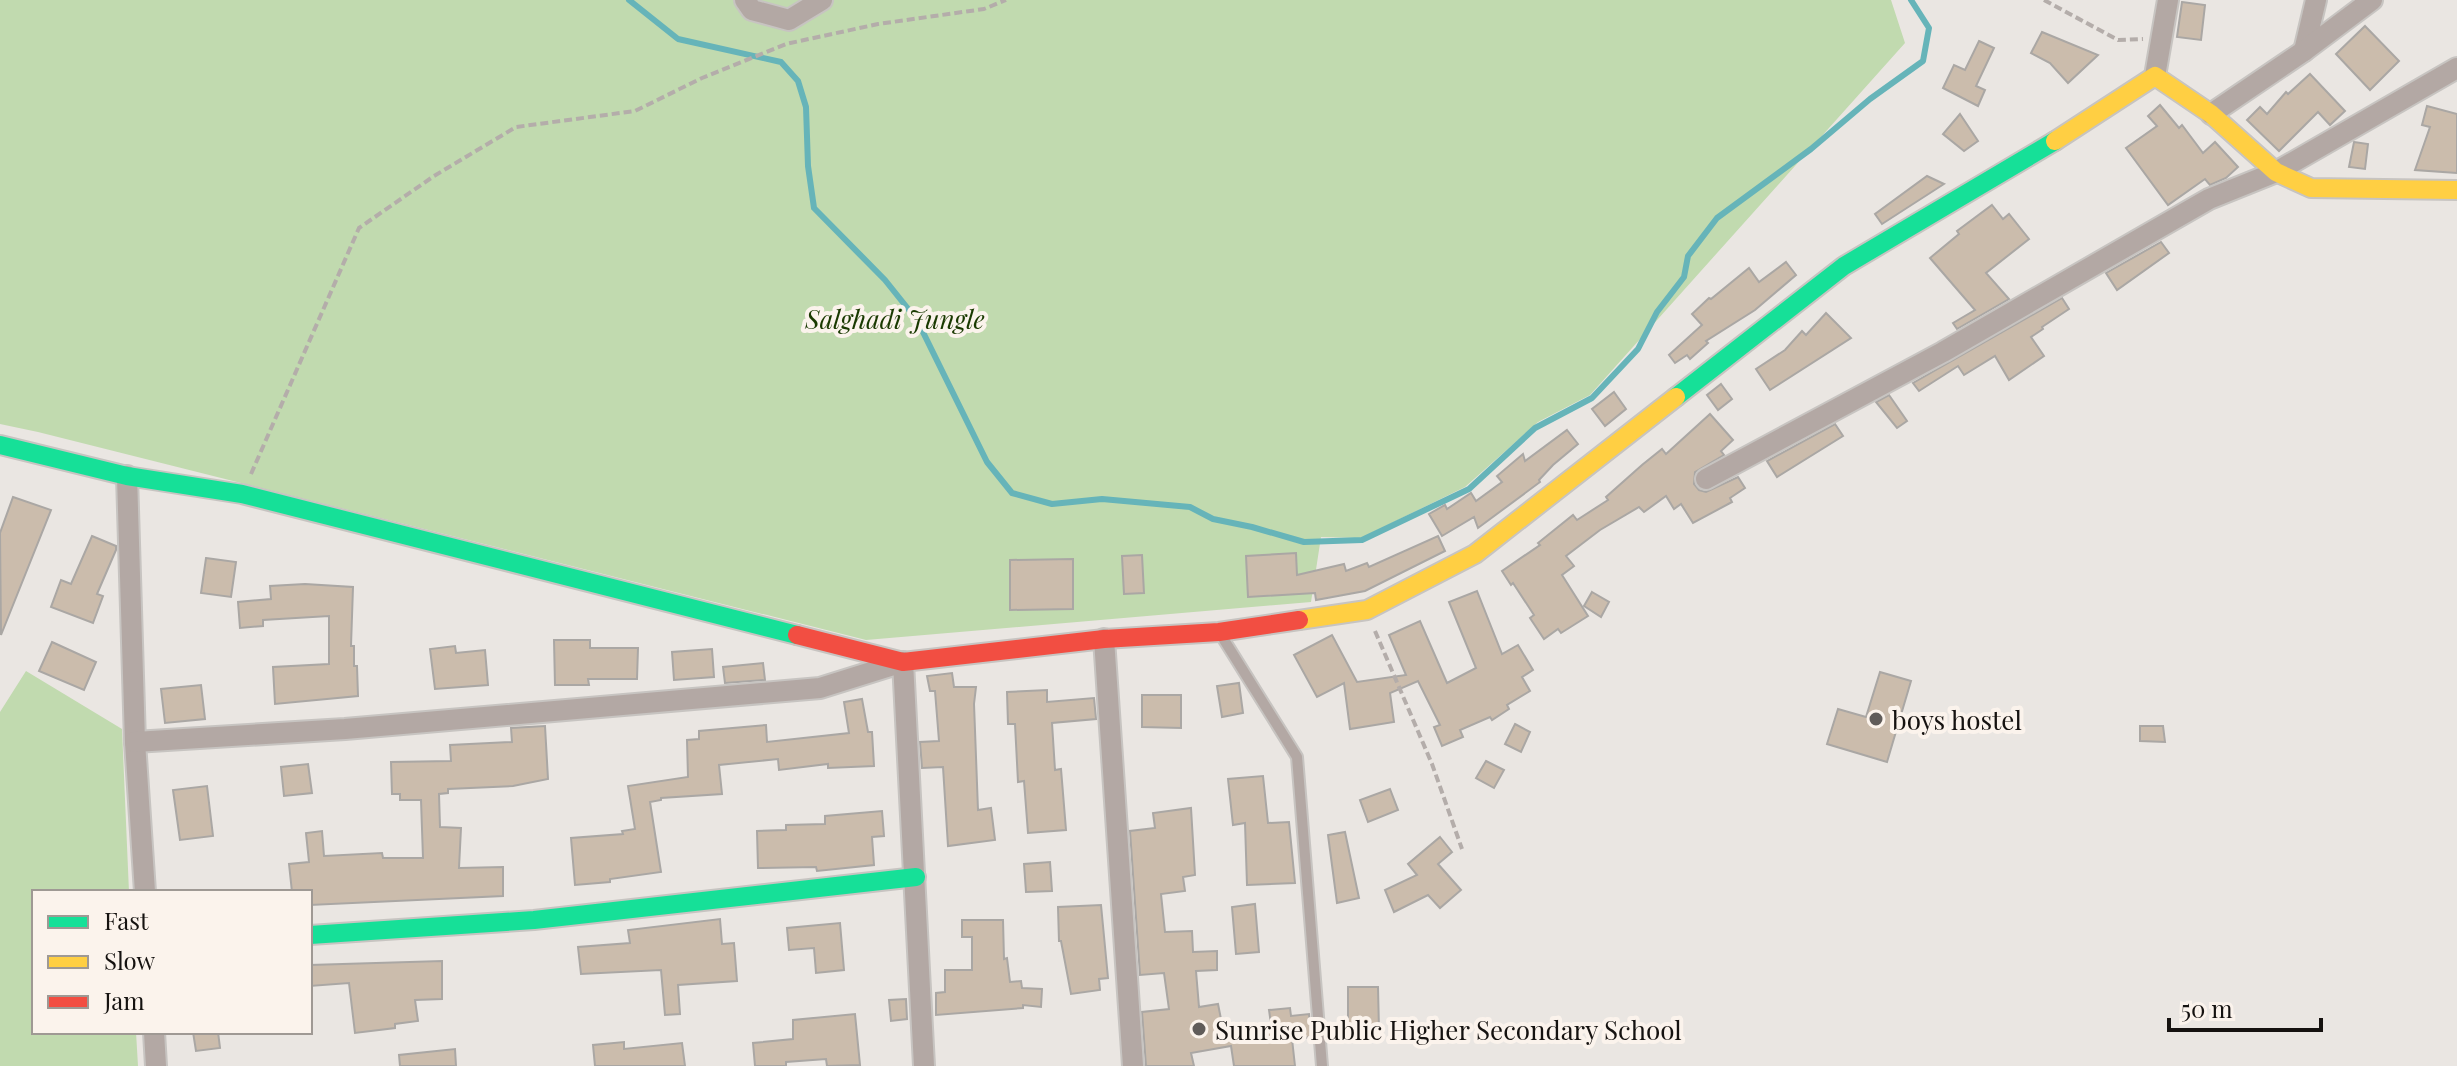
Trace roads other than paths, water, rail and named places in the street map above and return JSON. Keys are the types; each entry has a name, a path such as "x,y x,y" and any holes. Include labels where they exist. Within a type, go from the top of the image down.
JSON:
{"street":[{"path":"745,0 752,10 789,20 822,0"},
{"path":"135,742 345,729 820,688 903,662 1104,639 1219,632 1367,610 1475,554 1844,266 2061,138 2155,76 2168,0"},
{"path":"2304,51 2316,0"},
{"path":"2211,114 2372,0"},
{"path":"1706,479 1943,352 2209,199 2276,172 2457,68"},
{"path":"2155,76 2211,114 2276,172 2311,188 2457,190"},
{"path":"2,450 127,476 242,494 903,662"},
{"path":"127,476 135,742 145,890"},
{"path":"1104,639 1133,1066"},
{"path":"903,662 924,1066"},
{"path":"312,935 534,920 916,877"},
{"path":"154,1034 156,1066"}],"lane":[{"path":"1219,632 1297,757 1322,1066"}],"waterway":[{"path":"629,0 678,39 781,62 798,81 806,107 808,166 814,208 885,280 917,320 987,462 1012,493 1052,504 1102,499 1190,507 1213,519 1304,542 1362,540 1469,489 1535,428 1592,398 1638,349 1657,312 1684,277 1688,256 1717,218 1923,61 1929,28 1911,0"}],"place":[{"name":"boys hostel","path":"1876,719"},
{"name":"Sunrise Public Higher Secondary School","path":"1199,1029"}],"park label":[{"name":"Salghadi Jungle","path":"895,318"}]}
